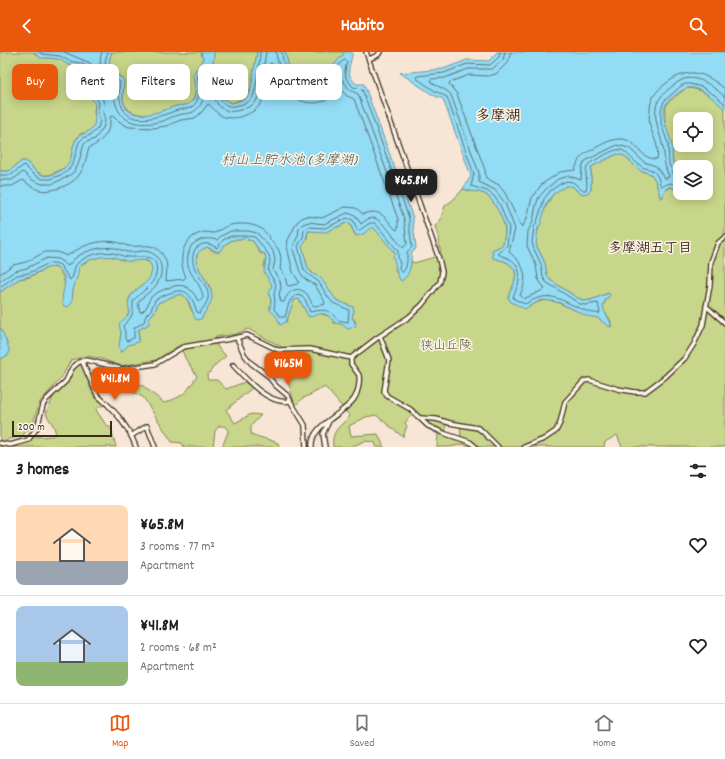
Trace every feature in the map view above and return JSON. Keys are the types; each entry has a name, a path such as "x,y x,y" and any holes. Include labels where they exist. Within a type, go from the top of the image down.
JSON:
{"street":[{"path":"2,445 10,445 28,440 37,428 46,400 66,381 74,366 82,361 86,360 99,362 122,369 155,364 183,347 249,335 275,349 282,351 310,349 351,358 380,336 409,317 422,305 439,284 442,272 366,52"},
{"path":"369,59 378,55 380,52"},
{"path":"524,447 544,440 556,431 560,423 565,402 584,381 590,380 613,388 635,392 645,392 679,364 690,352 703,325 710,285 712,259 718,243 725,237"},
{"path":"706,306 725,323"},
{"path":"380,336 389,360 384,391 385,394 410,409 431,427 470,442 476,447"},
{"path":"237,338 244,354 251,363 267,375 277,387 287,395 290,402 306,425 306,447"},
{"path":"312,447 311,442 313,436 351,402 357,393 360,375 351,364 351,358"},
{"path":"82,361 97,395 116,414 131,436 136,447"},
{"path":"233,365 258,389 273,398 284,402 290,402"},
{"path":"420,418 436,419 478,428 498,447"},
{"path":"325,447 323,434 330,420"},
{"path":"131,436 147,426 155,447"}],"green space":[{"path":"0,52 34,52 35,54 46,58 59,59 68,64 66,64 66,100 93,100 95,104 94,112 96,120 94,126 89,132 80,134 75,141 70,161 67,166 50,175 43,175 37,172 26,161 22,161 9,171 0,171"},
{"path":"112,52 201,52 203,59 200,64 198,64 198,68 194,76 194,98 188,104 175,106 158,113 134,113 127,108 123,101 124,82 123,78 119,76 119,64 109,64"},
{"path":"214,52 257,52 251,88 248,95 248,64 213,64"},
{"path":"285,52 345,52 335,64 289,64"},
{"name":"狭山丘陵","path":"686,88 692,88 707,94 725,109 725,447 622,447 617,435 605,442 604,447 468,447 464,444 450,447 437,447 438,434 427,428 412,414 405,423 407,426 403,437 376,415 366,417 349,426 351,436 378,434 384,447 376,447 375,442 365,441 350,447 333,447 333,437 337,429 350,416 325,387 302,399 295,406 288,381 282,347 248,329 236,334 216,337 217,346 226,356 215,365 207,376 208,380 217,380 226,389 245,382 252,388 226,410 235,423 251,414 261,415 251,426 251,434 278,443 279,447 222,447 228,432 224,426 219,426 215,431 213,447 184,447 182,443 172,442 143,397 126,389 126,383 142,385 164,403 184,394 197,376 185,358 180,345 156,360 121,366 102,359 87,356 71,360 62,377 40,402 32,426 21,437 8,439 2,447 0,447 0,359 8,355 8,351 7,344 0,328 0,292 19,279 30,277 47,268 57,268 64,281 64,306 68,307 79,267 91,260 106,256 123,260 143,260 152,265 151,277 132,294 129,299 129,313 122,327 120,336 121,352 128,345 139,339 138,330 149,324 149,318 155,311 158,303 171,297 181,294 184,296 196,317 201,319 208,308 212,294 198,265 198,251 207,247 215,252 219,252 230,241 238,239 253,241 260,253 265,254 266,258 264,270 272,285 270,310 277,317 286,322 294,300 299,299 309,317 319,313 331,317 334,323 341,324 356,322 352,317 354,311 353,307 336,300 322,281 308,269 302,246 307,238 308,231 338,227 349,222 355,235 373,226 395,253 395,270 401,281 408,272 412,261 414,263 435,257 441,253 435,226 440,221 445,206 463,189 480,192 488,196 495,204 500,215 505,231 503,245 492,250 493,258 506,262 514,269 515,278 508,297 511,302 528,308 541,301 553,301 596,317 611,327 611,322 603,310 605,301 610,295 608,293 585,301 576,297 550,280 547,275 545,263 536,245 536,236 545,208 553,194 569,185 579,193 591,190 591,167 617,154 625,156 641,171 651,174 655,180 661,199 664,191 670,187 673,188 673,200 713,200 713,160 673,160 673,163 672,148 665,122 667,103","holes":["447,421 460,423 461,438 445,433"]},
{"path":"226,100 240,100 232,103"},
{"path":"80,363 94,391 106,405 100,406 96,410 106,425 111,428 116,447 12,447 35,437 52,436 56,434 54,427 46,414 53,397 66,383 74,369"}],"water":[{"name":"村山上貯水池 (多摩湖)","path":"34,52 112,52 110,64 67,64 58,59 40,58"},
{"name":"村山上貯水池 (多摩湖)","path":"201,52 214,52 213,64 200,64 203,59"},
{"name":"村山上貯水池 (多摩湖)","path":"257,52 285,52 289,64 256,64 256,100 342,100 342,64 335,64 345,52 352,52 349,73 356,84 364,84 413,218 416,247 411,253 411,265 408,273 401,281 397,274 393,257 395,253 373,227 363,234 356,236 349,222 326,232 308,231 305,243 302,246 308,269 313,274 320,277 336,300 353,307 354,311 352,317 356,325 348,329 341,324 335,323 326,314 309,317 299,299 294,300 286,322 280,325 277,317 270,310 271,300 269,294 272,285 264,272 266,260 265,254 260,252 253,241 236,239 230,241 218,252 207,247 199,251 196,257 199,269 211,290 212,297 212,300 201,319 196,320 189,302 184,296 181,294 171,297 158,303 155,311 149,318 149,324 138,330 138,342 128,345 121,353 119,347 121,333 119,324 129,313 128,302 131,295 146,282 151,274 152,267 148,261 126,261 114,257 105,257 95,258 82,264 79,267 73,290 72,303 68,307 64,306 62,301 65,281 64,276 61,271 55,267 47,268 30,276 19,279 0,292 0,171 9,171 22,161 26,161 42,175 46,176 59,172 66,167 71,158 74,144 78,137 92,128 94,124 95,104 93,100 119,100 119,76 123,78 124,81 124,104 131,112 143,115 176,106 187,105 195,96 193,74 198,66 198,100 225,100 232,103 248,100"},
{"path":"497,52 725,52 725,109 706,93 694,88 688,88 681,91 666,104 664,109 664,120 672,146 673,188 668,187 661,199 655,180 651,174 639,170 625,156 617,154 591,167 591,190 588,193 581,194 572,186 566,186 553,194 546,204 541,224 538,228 536,245 545,263 547,275 550,280 584,301 609,293 610,295 603,306 610,321 611,327 598,318 587,316 560,303 552,301 541,300 525,309 511,302 508,297 515,279 515,270 506,262 493,258 492,250 503,245 505,231 495,204 485,194 463,189 471,176 443,99 433,95 400,73 443,69 467,60 489,61"},
{"path":"0,327 9,349 9,354 0,359"}],"district":[{"name":"多摩湖","path":"498,115"},
{"name":"多摩湖五丁目","path":"650,247"}]}
